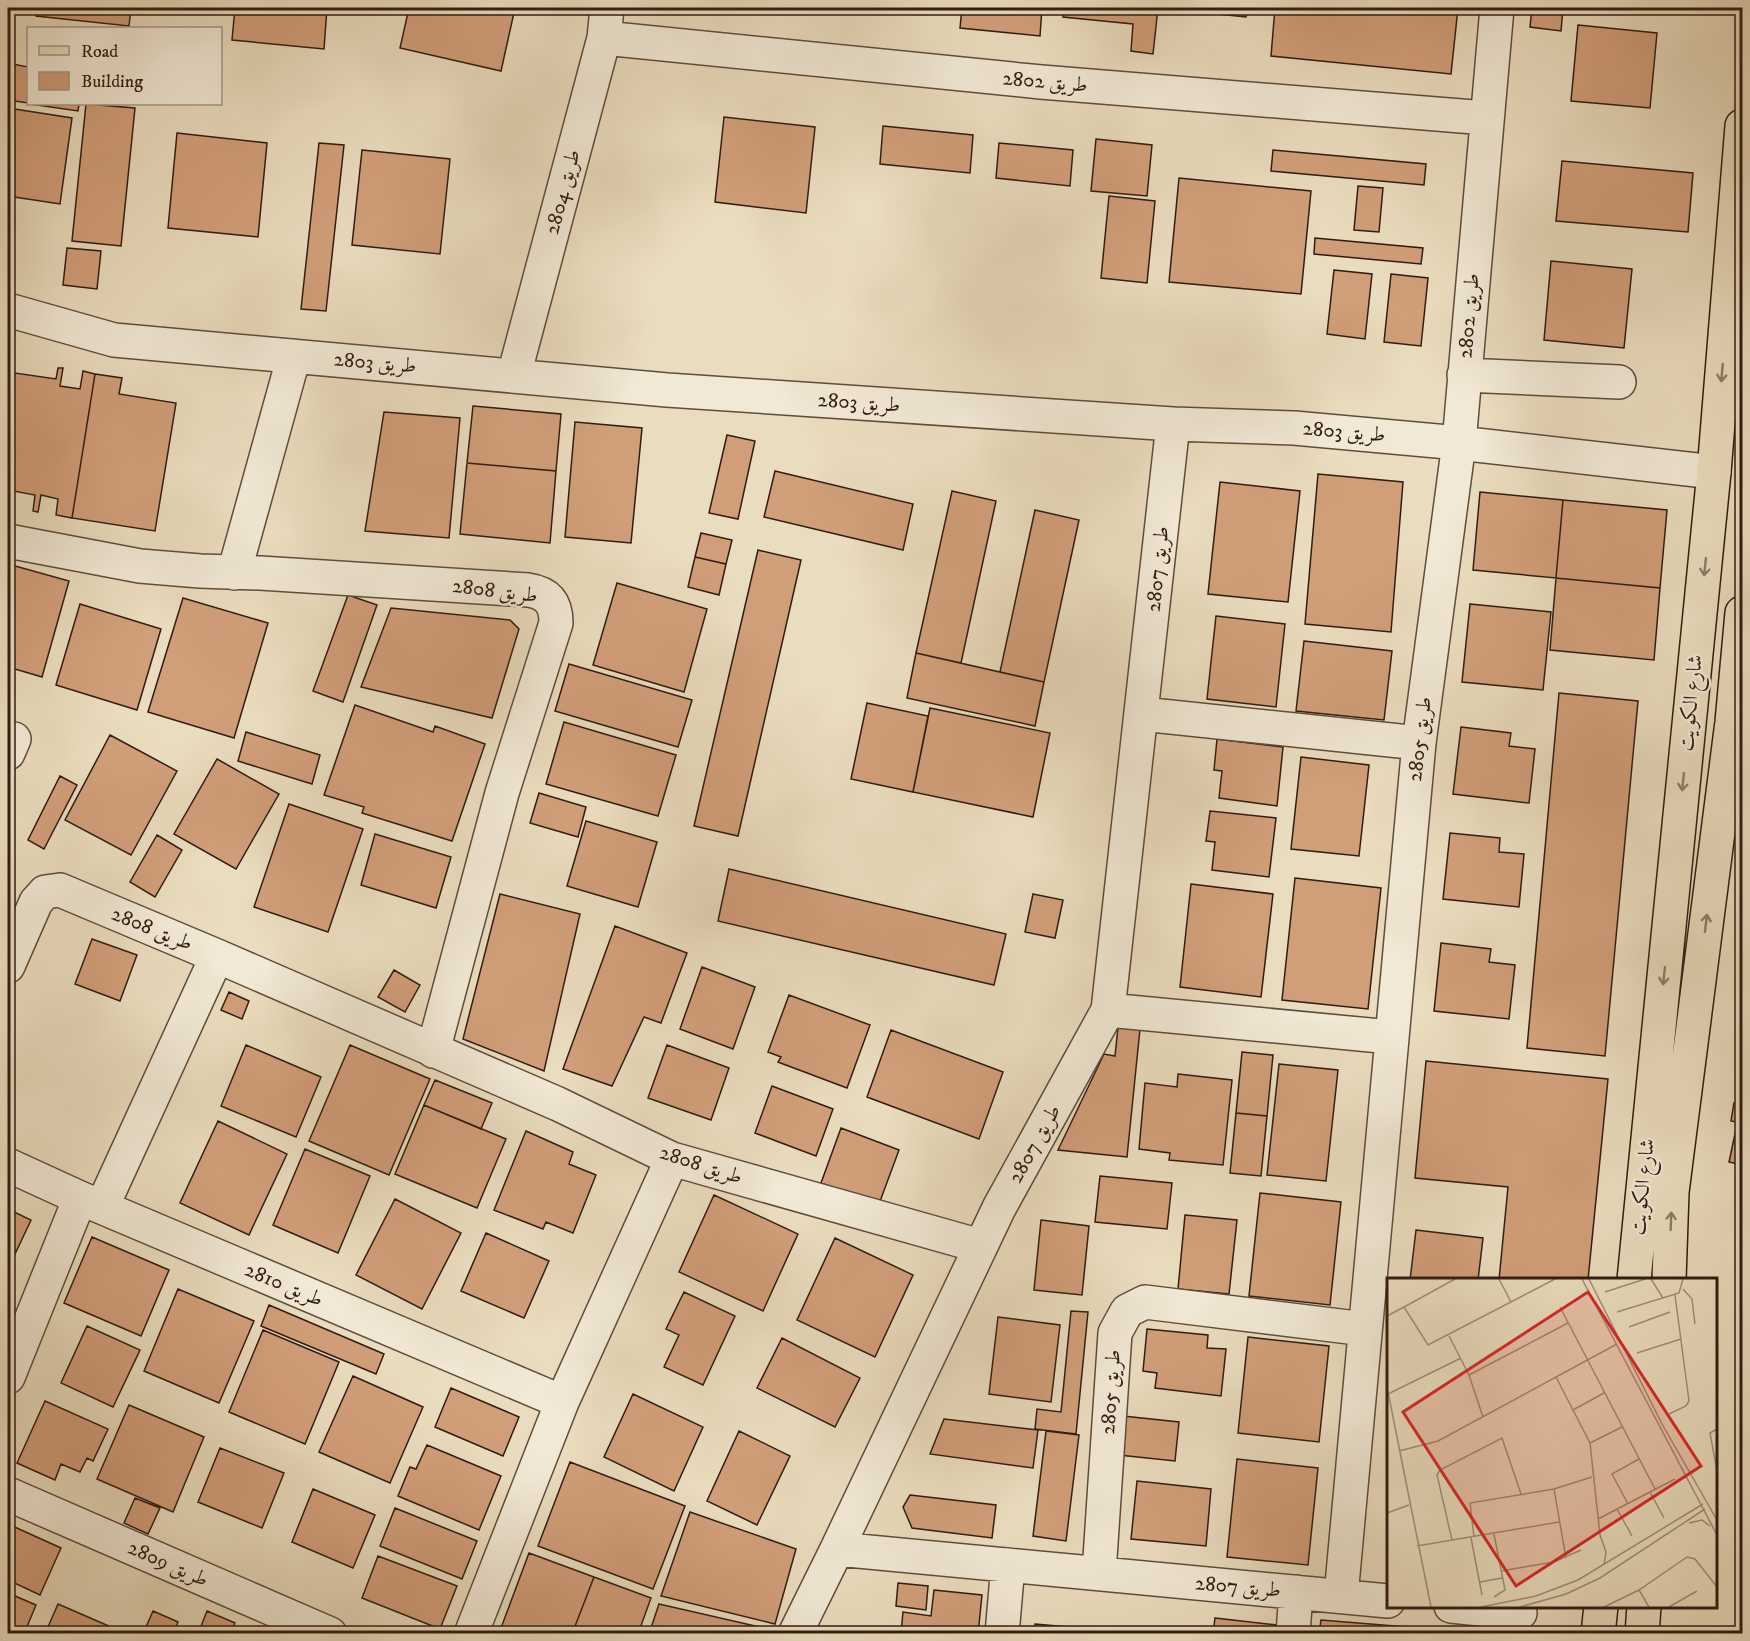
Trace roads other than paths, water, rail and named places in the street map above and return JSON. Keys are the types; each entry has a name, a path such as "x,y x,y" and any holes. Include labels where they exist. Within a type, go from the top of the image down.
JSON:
{"main road":[{"name":"شارع الكويت","path":"1634,1278 1714,472 1743,126"},
{"name":"شارع الكويت","path":"1669,1278 1672,1191 1732,722 1743,613"},
{"path":"1598,1634 1601,1608"},
{"path":"1642,1634 1644,1608"}],"street":[{"name":"طريق 2802","path":"1459,443 1497,8"},
{"name":"طريق 2802","path":"606,23 1041,82 1486,118"},
{"name":"طريق 2804","path":"514,375 606,23"},
{"name":"طريق 2803","path":"8,310 114,340 667,390 1173,424 1294,428 1459,443 1714,472"},
{"path":"234,573 294,356"},
{"path":"1464,375 1619,382"},
{"name":"طريق 2807","path":"795,1634 980,1246 1108,1010 1173,424"},
{"name":"طريق 2805","path":"1341,1596 1419,743 1459,443"},
{"name":"طريق 2808","path":"8,541 140,566 528,590 541,592 550,599 556,610 556,623 502,793 433,1051"},
{"path":"1142,714 1419,743"},
{"name":"طريق 2808","path":"8,966 36,902 45,892 60,890 558,1104 672,1159 980,1246"},
{"path":"8,1377 91,1203 217,956"},
{"path":"1108,1010 1391,1037"},
{"path":"471,1634 562,1402 672,1159"},
{"name":"طريق 2810","path":"8,1165 91,1203 562,1402"},
{"name":"طريق 2805","path":"1099,1573 1115,1333 1127,1311 1145,1302 1365,1329"},
{"name":"طريق 2809","path":"8,1494 330,1634"},
{"name":"طريق 2807","path":"837,1549 1387,1601"},
{"path":"1002,1634 1008,1565"},
{"path":"1293,1634 1296,1592"},
{"path":"1471,1608 1520,1613"}]}
